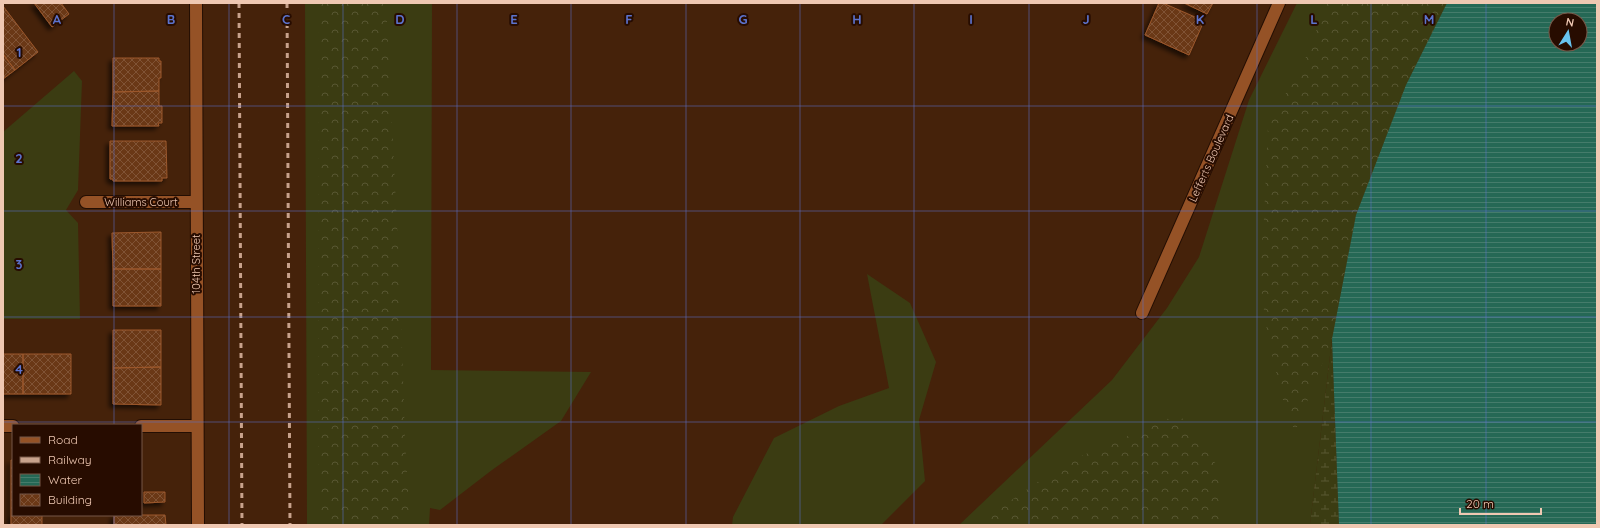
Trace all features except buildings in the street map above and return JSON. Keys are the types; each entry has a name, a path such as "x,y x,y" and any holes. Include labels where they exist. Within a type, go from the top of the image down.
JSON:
{"street":[{"name":"104th Street","path":"196,3 198,525"},
{"name":"Lefferts Boulevard","path":"1142,313 1279,3"},
{"name":"Williams Court","path":"86,202 196,202"},
{"path":"142,426 197,426"}],"green space":[{"path":"305,3 432,3 431,370 591,372 561,421 492,470 440,510 430,508 429,525 307,525"},
{"path":"319,3 386,3 410,525 321,525 318,453"},
{"path":"1297,3 1447,3 1406,85 1356,215 1332,339 1310,525 959,525 1112,380 1167,308 1199,257 1249,100"},
{"path":"1327,3 1447,3 1406,85 1356,215 1332,339 1295,432 1282,397 1268,338 1259,275 1264,219 1268,126 1306,57"},
{"path":"74,71 82,81 78,190 66,210 78,223 80,319 3,319 3,132"},
{"path":"867,274 910,303 936,362 919,420 925,481 881,525 732,525 733,517 774,438 839,406 889,388"},
{"path":"1332,339 1339,525 1310,525 1310,524"},
{"path":"1179,414 1219,468 1220,525 983,525 1003,506 1065,463"}],"water":[{"path":"1447,3 1597,3 1597,525 1339,525 1332,339 1356,215 1406,85"}],"railway":[{"path":"239,3 242,525"},
{"path":"287,3 290,525"}]}
